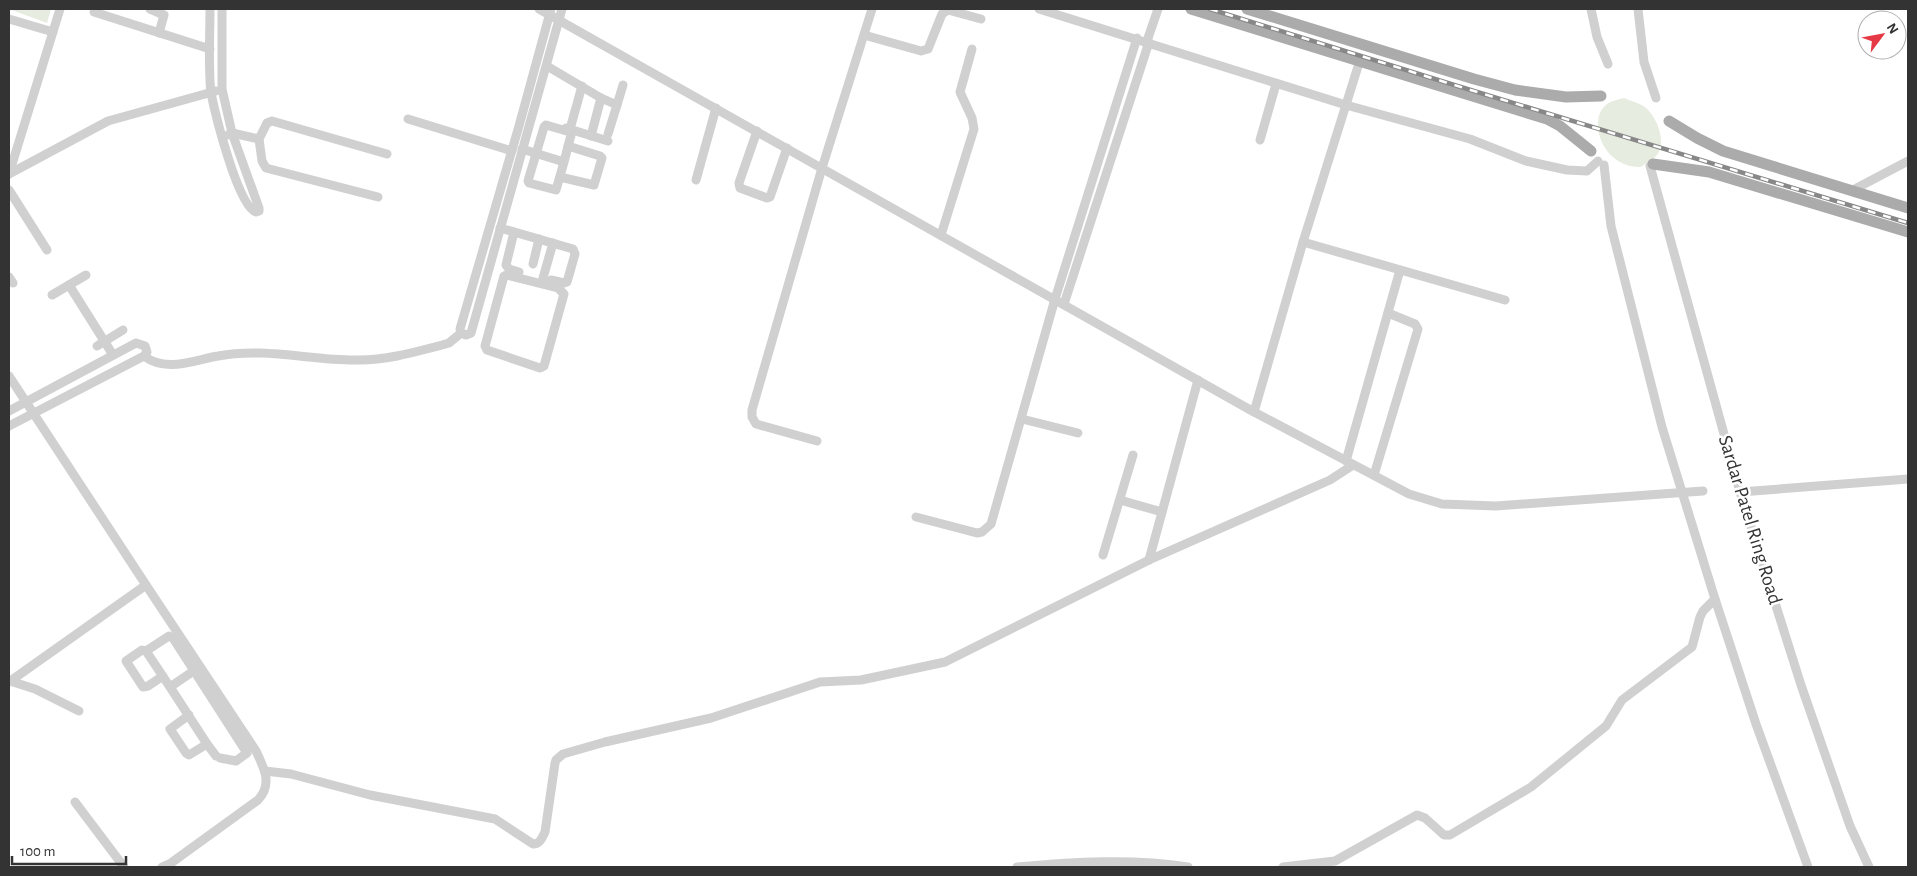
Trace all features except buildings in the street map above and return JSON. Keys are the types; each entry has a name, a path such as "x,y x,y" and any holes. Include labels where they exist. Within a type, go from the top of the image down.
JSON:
{"main road":[{"path":"1191,9 1547,119 1560,126 1590,151"},
{"path":"1247,9 1474,80 1515,90 1566,97 1601,96"},
{"path":"1669,121 1723,151 1908,208"},
{"path":"1652,165 1709,172 1908,232"}],"street":[{"path":"9,174 60,9"},
{"path":"150,9 164,15 159,33"},
{"path":"210,9 211,92 231,168 246,204 253,212 258,212 260,208 232,133 222,89 222,9"},
{"path":"539,9 550,12 559,20 1254,412 1409,494 1442,504 1496,506 1703,491"},
{"path":"462,333 466,335 471,333 562,9"},
{"path":"817,441 756,424 752,417 752,410 822,168 872,9"},
{"path":"864,35 926,51 942,14 948,9 982,19"},
{"path":"1039,9 1137,38 1276,84 1402,122 1470,139 1526,160 1567,170 1587,171 1601,163 1611,226 1662,427 1759,733 1808,867"},
{"path":"1064,304 1158,9"},
{"path":"1591,9 1597,37 1608,64"},
{"path":"1638,9 1644,62 1656,98"},
{"path":"462,333 460,329 550,12"},
{"path":"93,13 210,49"},
{"path":"9,21 53,32"},
{"path":"916,517 977,533 991,524 1055,299 1137,38"},
{"path":"941,234 974,129 972,118 960,92 972,49"},
{"path":"1254,412 1303,242 1360,60"},
{"path":"547,66 601,98 617,105"},
{"path":"1260,140 1276,84"},
{"path":"552,123 591,136 608,138 623,85"},
{"path":"570,129 582,86"},
{"path":"9,174 108,121 222,89"},
{"path":"591,136 601,98"},
{"path":"696,180 716,108"},
{"path":"408,119 512,151"},
{"path":"378,197 266,168 262,161 259,140 267,123 272,121 387,154"},
{"path":"546,125 570,132 571,135 555,191 529,183 536,154 546,125"},
{"path":"757,131 739,183 740,188 767,198 770,197 787,148"},
{"path":"222,137 232,133 259,140"},
{"path":"560,177 594,185 602,158 568,146"},
{"path":"522,150 564,162"},
{"path":"1851,191 1908,162"},
{"name":"Sardar Patel Ring Road","path":"1652,165 1740,492 1804,693 1850,826 1868,867"},
{"path":"9,190 47,250"},
{"path":"500,228 571,248 575,254 566,283 507,268 507,258 514,232"},
{"path":"533,264 539,239"},
{"path":"1303,242 1505,300"},
{"path":"543,278 553,243"},
{"path":"493,254 507,258"},
{"path":"265,771 291,774 370,795 495,819 533,844 536,844 540,842 544,832 554,763 563,754 605,742 711,718 824,681 861,680 944,662 1149,560 1330,480 1349,463 1400,270"},
{"path":"52,295 86,275"},
{"path":"506,275 562,290 564,297 544,366 534,368 486,349 485,346 494,312 506,275"},
{"path":"69,285 101,344 113,355"},
{"path":"478,308 494,312"},
{"path":"1374,476 1418,329 1415,324 1388,313"},
{"path":"101,344 123,330"},
{"path":"144,356 152,362 170,365 225,355 268,353 360,360 403,356 448,343 462,333"},
{"path":"9,411 136,343 145,346 147,352 144,356 9,426"},
{"path":"9,376 146,585 197,669 265,771 266,788 264,794 258,800 171,865 162,867"},
{"path":"1149,560 1198,380"},
{"path":"1022,419 1078,433"},
{"path":"1103,555 1133,455"},
{"path":"1740,492 1908,479"},
{"path":"1120,500 1162,512"},
{"path":"9,682 146,585"},
{"path":"1283,867 1335,861 1417,815 1425,818 1444,835 1450,835 1531,787 1606,726 1622,700 1692,647 1700,617 1703,611 1715,599"},
{"path":"163,676 144,688 127,660 142,650 146,651 171,636 197,669"},
{"path":"146,651 218,757 236,761 251,751"},
{"path":"170,687 197,669"},
{"path":"9,682 35,689 78,711"},
{"path":"189,715 172,726 170,731 187,754 191,754 208,744"},
{"path":"75,802 124,867"},
{"path":"1017,867 1064,863 1161,863 1188,867"}],"shaded area":[{"path":"9,9 51,9 47,23"},
{"path":"1624,98 1638,103 1650,112 1657,124 1661,137 1660,150 1657,155 1641,167 1625,164 1611,156 1599,134 1598,121 1602,110 1610,102"}],"railway":[{"path":"1210,9 1908,223"}]}
